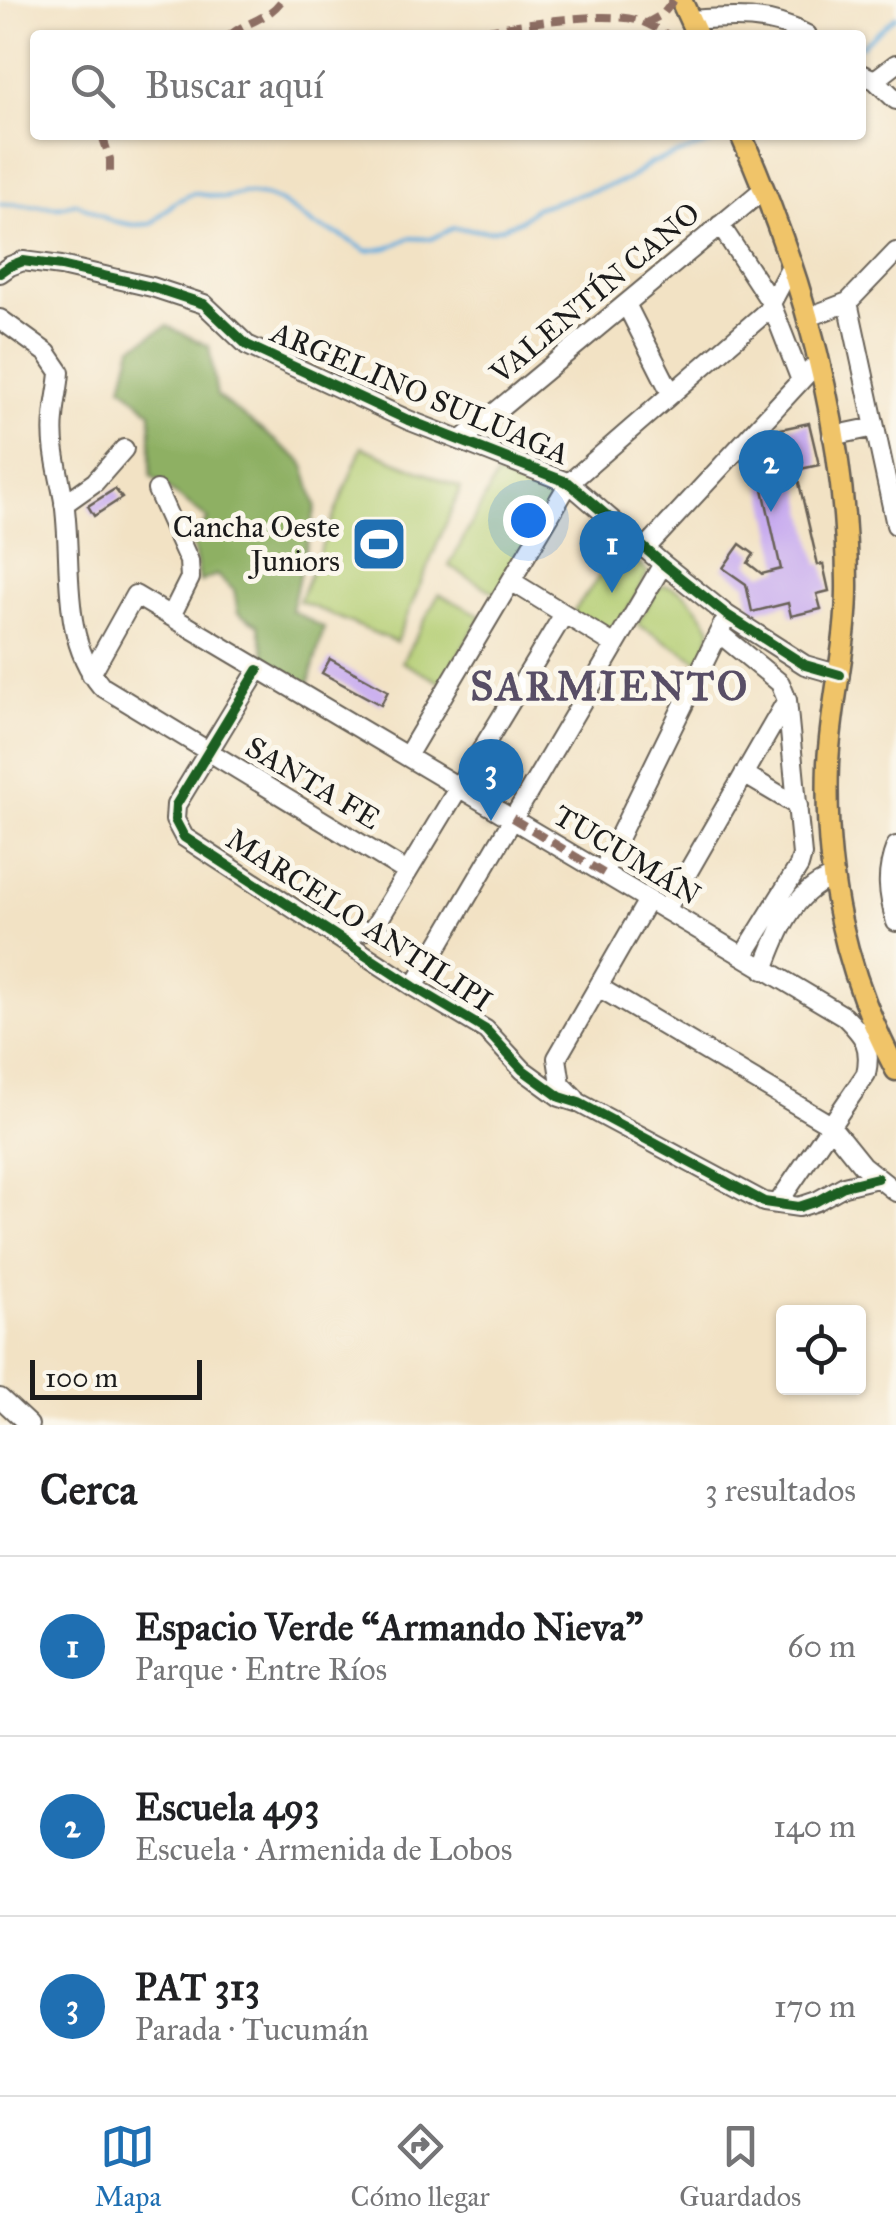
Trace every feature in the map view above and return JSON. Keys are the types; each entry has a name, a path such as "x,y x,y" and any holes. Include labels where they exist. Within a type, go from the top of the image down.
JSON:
{"main road":[{"path":"681,0 694,28"},
{"path":"743,140 809,318 832,436 848,586 828,763 832,878 854,973 870,1020 896,1070"}],"street":[{"path":"694,28 752,16 798,30"},
{"path":"896,64 868,77 896,100"},
{"name":"VALENTÍN CANO","path":"462,440 764,189"},
{"path":"720,225 770,301 800,378"},
{"path":"809,318 848,302 894,260"},
{"name":"ARGELINO SULUAGA","path":"0,274 23,262 62,266 204,304 247,345 408,420 569,483 727,615 804,665 840,674"},
{"path":"407,756 569,483 768,311 792,264"},
{"path":"848,302 896,525"},
{"path":"626,304 671,393"},
{"path":"0,319 47,353 60,372 54,448 64,504 71,613 91,674"},
{"path":"645,549 818,362"},
{"path":"832,436 875,427"},
{"path":"64,504 95,482 124,450"},
{"path":"158,490 189,561 190,578 171,616"},
{"path":"414,987 662,564"},
{"path":"511,580 614,644"},
{"name":"TUCUMÁN","path":"91,674 135,596 844,1016 861,1033 870,1054 859,1087 829,1124"},
{"path":"373,929 564,614"},
{"path":"604,874 727,615"},
{"path":"719,633 780,683 787,700 802,855 743,956"},
{"path":"208,752 258,670"},
{"name":"SANTA FE","path":"91,674 101,686 407,872"},
{"path":"666,910 787,700"},
{"name":"MARCELO ANTILIPI","path":"208,752 176,805 175,820 184,837 486,1030 545,1087 764,1202 778,1203"},
{"path":"744,774 798,806"},
{"path":"895,847 888,872 888,894 896,922"},
{"path":"764,970 777,935 798,901 816,884 832,878"},
{"path":"579,1103 561,1084 557,1058 648,900"},
{"name":"MARCELO ANTILIPI","path":"337,936 373,929 430,958"},
{"path":"600,988 829,1124 862,1165 896,1192"},
{"path":"829,1124 778,1203 799,1207 817,1202 844,1186 877,1178"},
{"path":"0,1398 29,1425"}],"green space":[{"path":"167,326 209,346 217,396 303,462 316,506 291,610 324,628 308,686 268,665 258,625 238,613 234,590 216,575 200,582 192,542 208,519 151,476 151,412 122,386 132,347"},
{"name":"Cancha Oeste Juniors","path":"362,447 461,488 396,642 299,601"},
{"path":"497,475 554,499 497,594 449,566"},
{"path":"620,548 648,572 613,639 572,614"},
{"path":"665,585 686,596 711,628 707,650 699,661 637,624 658,588"},
{"path":"439,594 482,616 442,683 402,662"}],"building":[{"path":"809,423 819,465 796,470 818,565 823,564 829,591 817,594 821,609 791,616 788,603 752,612 746,584 723,568 740,544 754,554 748,563 762,574 781,569 754,449 771,440 771,431"},
{"path":"115,489 122,498 94,516 88,506"},
{"path":"330,659 388,691 381,705 322,673"}],"waterway":[{"path":"866,42 896,16"},
{"path":"0,204 59,207 77,203 111,221 134,225 151,224 175,202 194,193 224,198 243,193 281,202 314,225 367,251 388,248 409,238 431,239 453,228 501,228 521,220 535,208 627,180 651,163 719,140"}],"marked path":[{"path":"237,30 270,12 282,0"},
{"path":"645,24 663,14 674,0"},
{"path":"489,30 602,17 640,21 658,30"},
{"path":"104,140 110,159 110,177"},
{"path":"512,818 605,874"}],"cycle path":[{"path":"0,273 23,261 61,266 152,287 204,304 247,345 408,420 569,483 727,615 805,665 840,675"},
{"path":"258,670 176,805 175,820 184,837 486,1030 523,1070 560,1097 579,1103 764,1202 799,1207 844,1186 877,1178"}],"place":[{"name":"Escuela 493","path":"771,512"},
{"name":"Cancha Oeste Juniors","path":"379,544"},
{"name":"Espacio Verde “Armando Nieva”","path":"612,593"},
{"name":"PAT 313","path":"491,821"}],"district":[{"name":"SARMIENTO","path":"610,686"}]}
